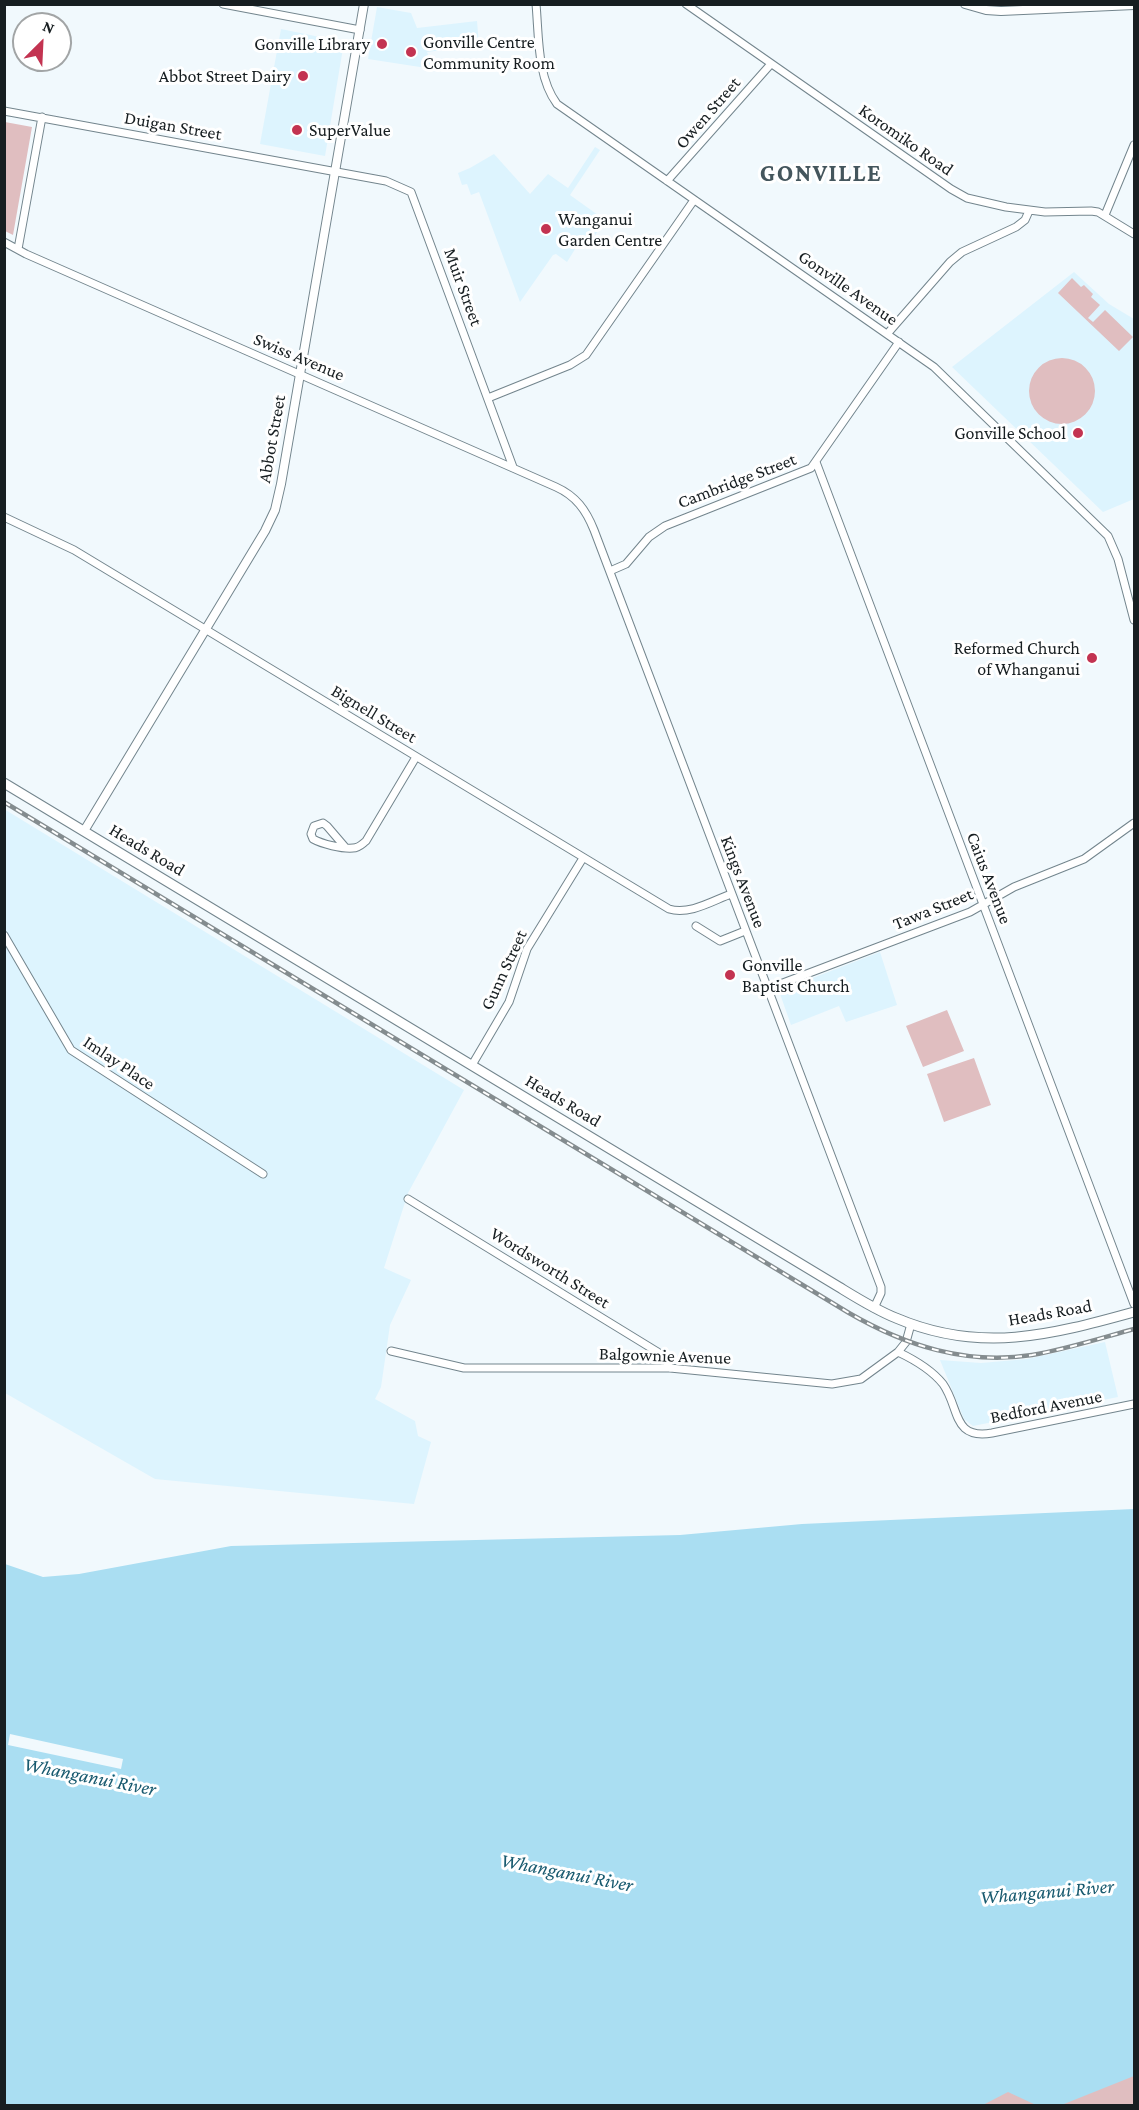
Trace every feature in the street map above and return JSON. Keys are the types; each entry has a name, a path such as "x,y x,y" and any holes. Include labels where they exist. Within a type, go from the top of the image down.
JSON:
{"main road":[{"name":"Heads Road","path":"4,783 873,1308 911,1324 965,1336 1005,1338 1054,1332 1134,1312"}],"street":[{"path":"223,4 360,30"},
{"name":"Abbot Street","path":"84,831 265,531 275,510 364,4"},
{"name":"Gonville Avenue","path":"536,4 544,75 550,95 567,112 888,333 940,373 1108,536 1118,559 1134,620"},
{"name":"Koromiko Road","path":"686,4 770,65 967,198 1029,211 1091,210 1105,215 1134,234"},
{"path":"965,4 986,10 1001,11 1134,5"},
{"name":"Owen Street","path":"667,182 770,65"},
{"name":"Duigan Street","path":"4,111 335,171"},
{"path":"18,249 42,117"},
{"path":"1105,215 1134,145"},
{"name":"Muir Street","path":"335,171 386,180 411,192 513,467"},
{"path":"488,398 570,365 586,355 694,200"},
{"path":"888,333 950,262 962,252 1016,227 1025,220 1029,211"},
{"name":"Swiss Avenue","path":"4,242 300,375 513,467 565,491 579,503"},
{"name":"Cambridge Street","path":"610,571 627,564 649,537 665,526 811,468 899,342"},
{"name":"Caius Avenue","path":"816,462 1134,1304"},
{"name":"Kings Avenue","path":"579,503 588,516 610,571 881,1287 873,1308"},
{"name":"Bignell Street","path":"4,517 74,550 660,904 675,911 689,910 731,894"},
{"path":"345,847 327,826 314,825 311,834 313,839 345,847 361,846 416,757"},
{"name":"Tawa Street","path":"767,989 952,920 1014,887 1084,859 1134,823"},
{"name":"Gunn Street","path":"472,1065 509,1002 527,949 583,858"},
{"path":"696,926 720,940 746,931"},
{"name":"Imlay Place","path":"4,935 71,1050 262,1174"},
{"name":"Wordsworth Street","path":"408,1199 656,1351 662,1355 670,1368"},
{"name":"Balgownie Avenue","path":"391,1350 464,1368 670,1368 832,1384 861,1379 898,1352 906,1342 911,1324"},
{"name":"Bedford Avenue","path":"898,1352 936,1376 949,1394 961,1425 970,1433 982,1435 1134,1404"}],"shaded area":[{"path":"377,7 411,13 417,28 477,21 479,45 427,52 433,69 368,59"},
{"path":"281,29 344,42 325,156 260,144"},
{"path":"5,122 32,127 13,235 5,231"},
{"path":"595,147 600,150 570,195 605,220 595,235 593,233 590,238 587,236 580,247 577,246 567,262 556,254 553,255 520,302 479,192 471,195 467,184 462,185 458,173 494,154 530,194 548,174 568,188"},
{"name":"Gonville School","path":"1074,272 1109,304 1134,319 1134,499 1103,512 952,367"},
{"path":"1072,278 1081,287 1084,285 1093,294 1091,297 1100,305 1088,318 1093,322 1105,310 1133,337 1119,351 1058,293"},
{"path":"1062,358 1075,361 1085,368 1092,378 1095,391 1092,404 1085,414 1075,421 1062,424 1049,421 1039,414 1032,404 1029,391 1032,378 1039,368 1049,361"},
{"path":"4,809 464,1090 408,1193 384,1268 411,1280 390,1325 381,1387 375,1399 415,1421 418,1436 431,1442 414,1504 155,1479 5,1393"},
{"path":"880,952 897,1005 846,1022 839,1006 791,1025 779,991"},
{"path":"947,1010 964,1051 923,1067 906,1026"},
{"path":"974,1058 991,1105 944,1122 927,1074"},
{"path":"1105,1342 1118,1397 973,1426 964,1419 940,1360 981,1363 1027,1359"},
{"path":"1134,2056 1134,2105 954,2106"}],"water":[{"name":"Whanganui River","path":"1134,1509 1134,2076 1059,2106 1036,2105 1008,2092 981,2106 5,2106 5,1564 43,1577 79,1574 231,1546 680,1535 802,1524"}],"pier":[{"path":"10,1734 123,1759 121,1769 8,1745"}],"railway":[{"path":"4,802 849,1313 892,1335 960,1355 1008,1357 1058,1350 1134,1329"}],"place":[{"name":"Gonville Library","path":"382,44"},
{"name":"Gonville Centre Community Room","path":"411,52"},
{"name":"Abbot Street Dairy","path":"303,76"},
{"name":"SuperValue","path":"297,130"},
{"name":"Wanganui Garden Centre","path":"546,229"},
{"name":"Gonville School","path":"1078,433"},
{"name":"Reformed Church of Whanganui","path":"1092,658"},
{"name":"Gonville Baptist Church","path":"730,975"}],"district":[{"name":"GONVILLE","path":"821,174"}]}
